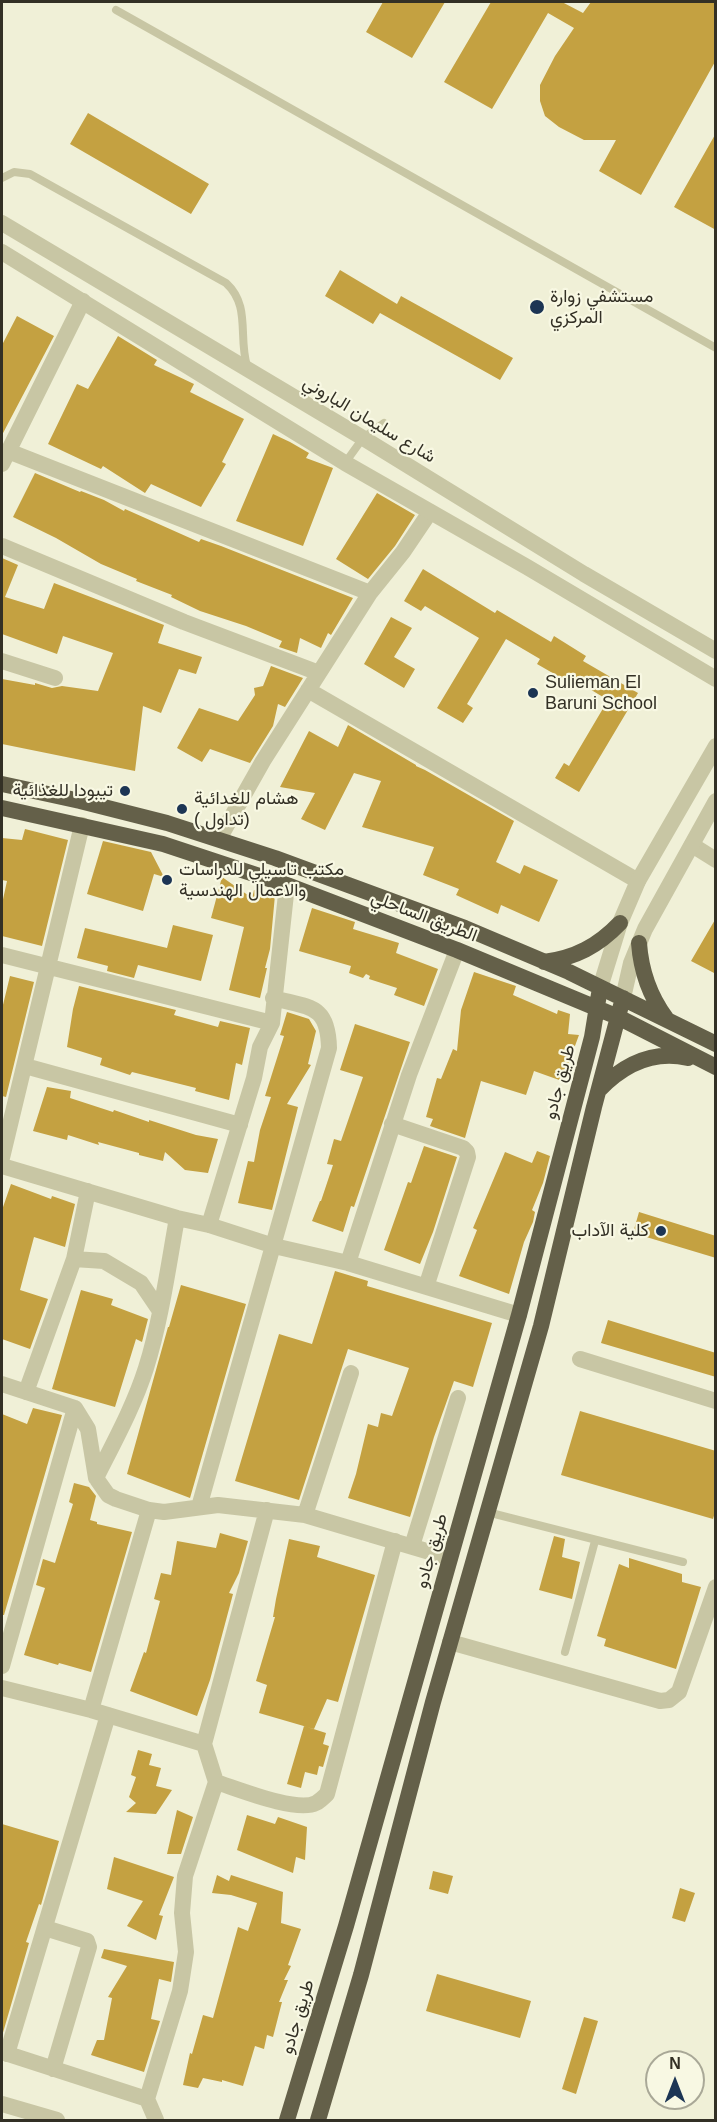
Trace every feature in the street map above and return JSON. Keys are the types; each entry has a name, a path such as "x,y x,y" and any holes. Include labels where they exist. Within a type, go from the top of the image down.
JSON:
{"highway":[{"name":"الطريق الساحلي","path":"2,784 91,804 219,839 465,928 667,1018 716,1044"},
{"name":"الطريق الساحلي","path":"2,807 192,852 287,885 456,950 618,1017 708,1064"},
{"path":"544,962 565,958 586,950 598,943 620,923"},
{"path":"639,943 640,959 649,990 667,1018"},
{"name":"طريق جادو","path":"287,2121 346,1926 519,1316 592,1037 600,988"},
{"path":"318,2121 361,1975 450,1642 541,1326 622,998"},
{"path":"598,1091 614,1074 634,1063 656,1056 678,1056 708,1064"}],"street":[{"name":"شارع سليمان الباروني","path":"2,223 716,651"},
{"path":"2,252 345,463 716,679"},
{"path":"83,301 5,457 370,593"},
{"path":"219,839 263,761 370,593 403,552 430,512"},
{"path":"2,546 184,622 319,673"},
{"path":"2,661 55,678"},
{"path":"308,690 638,881"},
{"path":"600,988 620,923 638,881 716,746"},
{"path":"622,998 639,943 716,801"},
{"path":"2,1158 82,825"},
{"path":"692,845 716,860"},
{"path":"209,1225 254,1078 261,1047 272,1023 287,885"},
{"path":"348,1263 392,1124 456,950"},
{"path":"2,954 272,1023"},
{"path":"199,1507 329,1048 329,1033 323,1016 312,1009 273,998"},
{"path":"25,1066 240,1125"},
{"path":"392,1124 463,1148 467,1152 467,1162 426,1287"},
{"path":"2,1166 177,1218 209,1225 274,1246 348,1263 519,1316"},
{"path":"26,1392 74,1259 88,1191"},
{"path":"96,1478 128,1414 146,1368 160,1311 177,1218"},
{"path":"74,1259 104,1261 141,1283 160,1311"},
{"path":"580,1359 716,1401"},
{"path":"306,1515 351,1373"},
{"path":"2,1384 75,1408 88,1430 96,1478 108,1495 149,1510 178,1511 218,1505 306,1515 450,1558"},
{"path":"412,1546 459,1398"},
{"path":"2,1666 75,1408"},
{"path":"91,1710 149,1510"},
{"path":"156,2121 147,2099 184,1973 186,1952 182,1894 185,1876 216,1782 204,1744 267,1510"},
{"path":"216,1782 291,1805 304,1806 315,1803 327,1794 395,1541"},
{"path":"450,1642 660,1701 669,1700 679,1692 716,1587"},
{"path":"2,1688 91,1710 204,1744"},
{"path":"108,1715 45,1928 4,2053 147,2099"},
{"path":"45,1928 81,1938 87,1941 89,1947 53,2068"},
{"path":"2,2104 57,2121"}],"lane":[{"path":"116,10 716,348"},
{"path":"2,178 15,172 30,174 226,283 238,296 241,305 243,346 248,370"},
{"path":"345,463 363,438 384,423"},
{"path":"487,1512 683,1563"},
{"path":"565,1652 595,1541"}],"building":[{"path":"383,2 445,2 412,58 366,32"},
{"path":"491,2 562,2 583,13 591,2 716,2 716,60 641,195 599,171 616,140 584,140 559,127 545,116 540,101 540,85 555,56 574,28 548,13 492,109 444,82"},
{"path":"88,113 209,184 191,214 70,144"},
{"path":"716,133 716,230 674,207"},
{"path":"340,270 397,304 401,296 513,358 500,380 380,313 373,324 325,296"},
{"path":"17,316 54,336 2,435 2,345"},
{"path":"118,336 157,360 154,365 194,384 190,392 244,419 222,462 226,464 201,507 151,484 145,493 103,466 101,469 48,444 77,384 88,389"},
{"path":"273,434 309,453 306,458 333,468 303,546 236,521"},
{"path":"35,473 104,500 124,511 125,509 199,542 201,539 221,546 353,598 331,635 328,633 321,648 300,638 297,653 279,647 282,641 200,611 171,597 172,595 101,564 13,517"},
{"path":"377,493 415,515 395,546 368,579 336,559"},
{"path":"2,558 18,565 5,597 44,609 54,583 164,625 158,643 202,657 196,674 179,669 161,713 143,706 135,771 2,744 2,679 35,685 35,683 52,688 62,686 98,691 113,653 63,636 57,654 2,634"},
{"path":"423,569 495,613 497,610 551,642 554,636 586,656 583,661 638,693 579,792 555,778 564,763 569,766 608,700 573,679 570,683 537,664 540,659 506,639 467,704 473,708 463,723 437,708 479,638 425,606 421,611 404,601"},
{"path":"391,617 412,628 394,657 415,669 404,688 364,664"},
{"path":"271,666 303,678 285,707 278,704 273,726 250,763 210,749 202,762 177,748 199,708 238,721 255,695 254,688 263,686"},
{"path":"348,725 514,821 496,862 520,874 524,865 558,880 539,922 501,905 498,914 456,895 459,889 423,875 434,847 362,827 381,781 354,773 325,830 301,819 315,793 280,787 309,731 338,747"},
{"path":"25,829 68,840 42,946 2,936 2,904 7,881 2,880 2,838 22,840"},
{"path":"103,841 151,852 164,877 154,874 143,911 87,894"},
{"path":"222,877 252,898 254,890 275,895 270,949 260,998 229,990 244,927 211,918"},
{"path":"312,908 355,922 353,929 399,943 396,953 438,969 424,1006 394,995 397,988 369,979 370,976 366,974 363,978 349,973 351,966 299,951"},
{"path":"716,918 716,974 691,961"},
{"path":"173,925 213,935 201,981 138,965 134,978 107,971 108,966 77,958 85,928 167,948"},
{"path":"474,972 516,986 513,995 557,1014 558,1010 570,1014 568,1034 579,1035 562,1081 534,1071 526,1095 481,1081 465,1138 430,1126 433,1119 426,1117 437,1078 441,1079 453,1049 457,1051 461,1010"},
{"path":"10,976 34,982 6,1097 2,1096 2,1009"},
{"path":"79,986 176,1010 174,1015 218,1027 220,1021 250,1028 242,1065 236,1063 229,1100 195,1091 196,1088 132,1072 130,1075 100,1065 102,1058 67,1047"},
{"path":"287,1012 309,1019 316,1031 308,1064 311,1065 287,1104 298,1107 272,1210 238,1203 248,1161 254,1162 260,1130 271,1097 265,1096 284,1036 280,1035"},
{"path":"355,1024 410,1042 354,1207 351,1206 343,1232 312,1221 333,1165 327,1164 334,1139 341,1141 363,1077 340,1070"},
{"path":"47,1087 71,1091 70,1098 113,1112 114,1110 149,1122 149,1120 196,1135 218,1139 208,1173 185,1170 165,1152 163,1161 68,1135 67,1140 33,1131"},
{"path":"424,1146 457,1157 433,1232 420,1264 384,1250 408,1182 411,1183"},
{"path":"537,1151 550,1156 543,1183 532,1210 535,1212 533,1222 524,1242 509,1294 459,1276 477,1230 473,1228 505,1152 532,1163"},
{"path":"11,1184 51,1199 52,1196 75,1204 65,1247 34,1237 20,1290 48,1299 30,1349 2,1339 2,1210"},
{"path":"639,1212 716,1236 716,1258 633,1233"},
{"path":"335,1271 368,1281 367,1286 492,1323 473,1387 454,1381 410,1517 348,1498 368,1424 378,1427 381,1413 392,1416 409,1368 348,1349 299,1500 235,1481 279,1334 312,1344"},
{"path":"181,1285 246,1304 190,1498 127,1474"},
{"path":"81,1290 113,1299 111,1305 148,1319 142,1342 136,1339 115,1407 52,1389"},
{"path":"608,1320 716,1353 716,1377 601,1343"},
{"path":"33,1408 62,1415 4,1615 2,1615 2,1414 27,1424"},
{"path":"580,1411 716,1451 716,1509 713,1519 561,1475"},
{"path":"74,1483 89,1487 96,1496 90,1520 97,1524 132,1532 91,1672 24,1655 45,1588 36,1585 43,1559 55,1563 73,1504 69,1502"},
{"path":"220,1533 248,1541 239,1573 229,1593 233,1594 210,1680 197,1716 130,1691 144,1652 146,1653 160,1601 154,1599 161,1573 171,1575 177,1541 216,1548"},
{"path":"554,1536 565,1539 562,1557 580,1562 572,1599 539,1590"},
{"path":"289,1539 320,1546 317,1557 375,1575 338,1702 327,1699 314,1729 259,1713 267,1685 256,1681 275,1617 273,1617 276,1599"},
{"path":"629,1558 682,1574 682,1582 701,1587 676,1669 604,1646 606,1639 597,1636 619,1564 629,1568"},
{"path":"304,1726 326,1733 323,1744 329,1746 323,1767 319,1766 317,1775 305,1772 301,1788 287,1784"},
{"path":"138,1750 152,1754 149,1765 161,1768 156,1786 172,1790 156,1814 126,1812 136,1803 129,1797 136,1777 131,1775"},
{"path":"177,1810 193,1817 181,1854 167,1854"},
{"path":"247,1815 275,1824 278,1817 307,1827 305,1860 296,1857 293,1873 237,1850"},
{"path":"2,1824 59,1841 41,1905 39,1904 26,1942 29,1943 2,2036"},
{"path":"114,1857 174,1877 159,1915 163,1916 156,1940 127,1926 143,1901 107,1889"},
{"path":"433,1871 453,1876 448,1894 429,1889"},
{"path":"217,1875 229,1881 231,1875 283,1892 281,1923 301,1929 288,1965 291,1966 284,1980 288,1980 279,2002 282,2002 273,2037 267,2035 264,2049 255,2046 243,2086 203,2078 198,2088 183,2085 190,2053 192,2054 203,2015 213,2018 238,1927 248,1931 257,1903 231,1895 212,1893"},
{"path":"680,1888 695,1893 685,1922 672,1918"},
{"path":"104,1949 174,1962 171,1982 159,1979 151,2019 160,2021 144,2072 91,2055 97,2040 104,2040 112,1998 108,1997 127,1966 101,1958"},
{"path":"437,1974 531,2001 520,2038 426,2011"},
{"path":"584,2017 598,2021 576,2094 562,2089"}],"place":[{"name":"مستشفي زوارة المركزي","path":"537,307"},
{"name":"Sulieman El Baruni School","path":"533,693"},
{"name":"تيبودا للغذائية","path":"125,791"},
{"name":"هشام للغدائية ( تداول)","path":"182,809"},
{"name":"مكتب تاسيلي للدراسات والاعمال الهندسية","path":"167,880"},
{"name":"كلية الآداب","path":"661,1231"}]}
